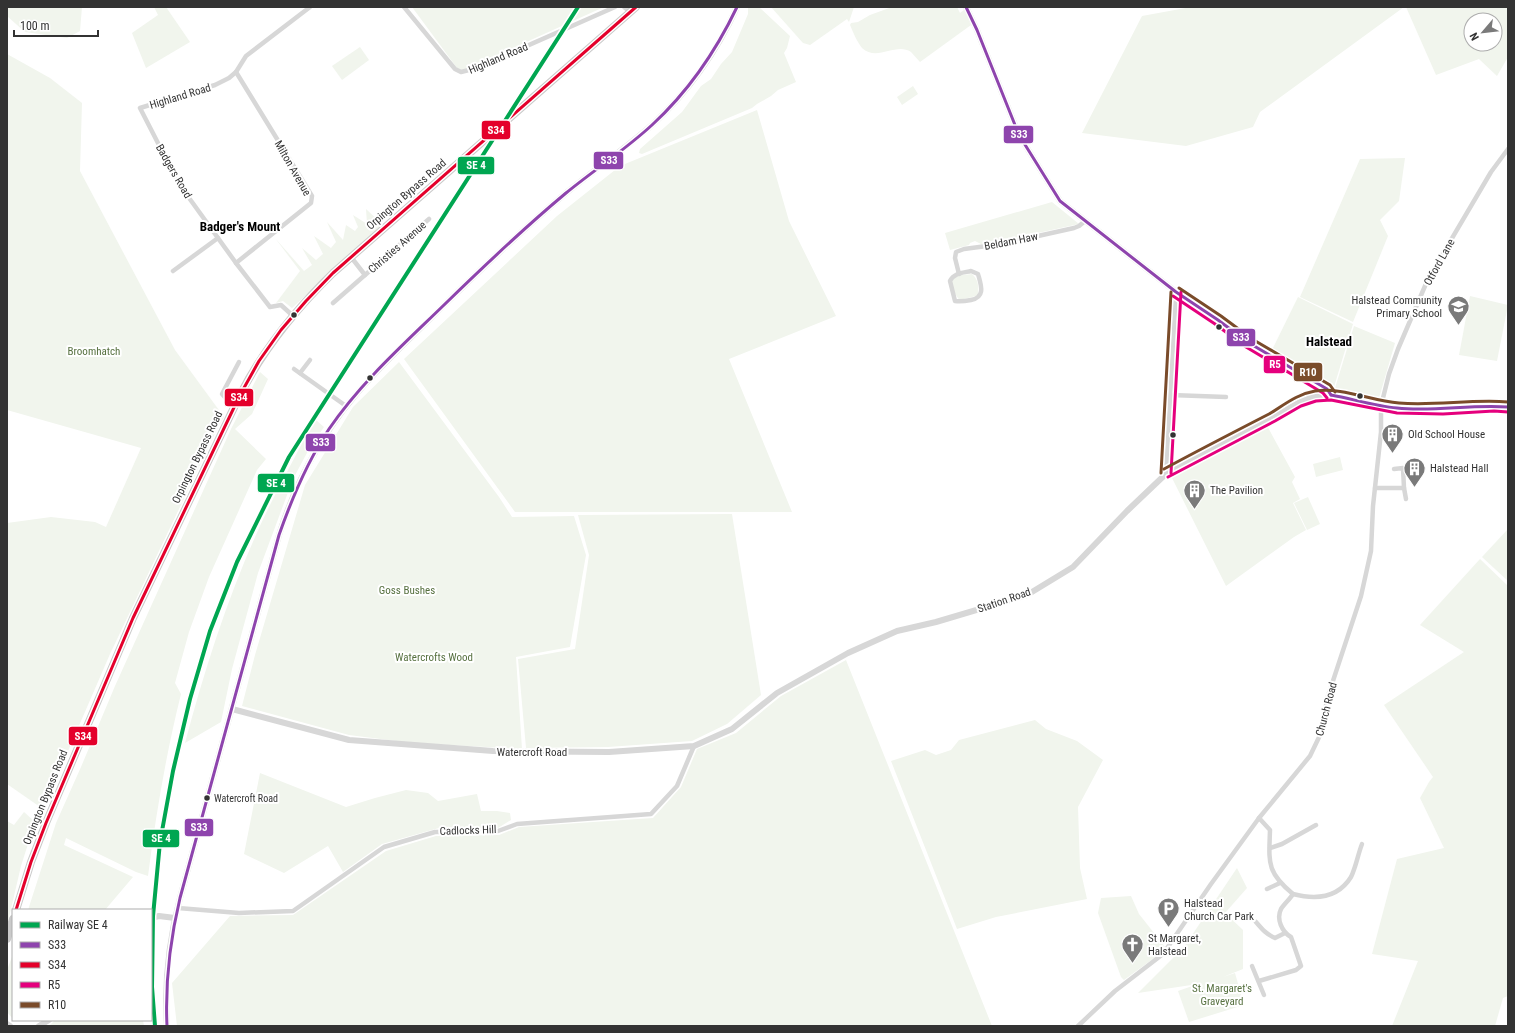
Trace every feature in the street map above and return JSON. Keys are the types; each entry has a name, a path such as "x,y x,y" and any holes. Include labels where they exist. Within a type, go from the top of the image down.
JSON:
{"main road":[{"name":"Orpington Bypass Road","path":"16,909 31,862 46,822 136,612 234,407 264,353 292,315 313,292 630,9"},
{"path":"7,938 12,922"}],"street":[{"name":"Highland Road","path":"140,108 215,86 229,78 236,72 246,56 310,7"},
{"name":"Highland Road","path":"404,7 456,69 462,72 477,68 615,7"},
{"path":"167,1026 167,965 175,918 275,547 300,479 314,453 346,406 379,369 504,246 574,186 642,133 665,113 694,80 726,29 737,7"},
{"path":"966,7 977,30 1019,135 1060,201 1176,292 1249,343 1327,389 1331,395 1380,406 1397,408 1428,409 1494,406 1508,407"},
{"name":"Milton Avenue","path":"236,72 312,196 311,203 236,263"},
{"name":"Badgers Road","path":"140,108 179,184 236,263 270,307 281,305 292,315"},
{"name":"Otford Lane","path":"1380,406 1398,349 1428,279 1491,172 1508,149"},
{"name":"Christies Avenue","path":"333,303 429,219"},
{"name":"Beldam Haw","path":"959,274 955,258 956,252 964,249 1002,244 1074,228 1085,221"},
{"path":"173,271 218,238"},
{"path":"351,257 366,275"},
{"path":"971,271 978,274 982,292 980,296 976,299 960,302 955,301 950,281 954,275 959,274 971,271"},
{"path":"1166,473 1176,292"},
{"path":"300,373 310,360"},
{"path":"234,407 222,394 239,362"},
{"path":"294,369 346,406"},
{"path":"1171,395 1226,398"},
{"name":"Station Road","path":"694,746 732,729 777,693 848,653 897,631 936,622 1027,595 1073,567 1166,473 1273,417 1300,401 1315,396 1331,395"},
{"name":"Church Road","path":"1078,1026 1115,991 1163,954 1211,884 1260,818 1310,756 1322,731 1327,699 1361,596 1371,551 1375,488 1381,432 1380,406"},
{"path":"1394,469 1403,468 1406,499"},
{"path":"1375,488 1404,488"},
{"name":"Watercroft Road","path":"232,709 349,740 493,751 609,752 694,746"},
{"name":"Cadlocks Hill","path":"178,908 239,913 293,911 384,847 435,832 498,831 517,824 651,814 677,786 694,746"},
{"path":"1260,818 1270,830 1270,864 1280,883 1293,894 1300,896 1325,897 1332,895 1341,889 1351,876 1362,844"},
{"path":"1270,848 1282,844 1316,825"},
{"path":"1267,889 1280,883"},
{"path":"1259,981 1296,970 1302,966 1291,937 1285,934 1280,918 1281,910 1293,894"},
{"path":"152,918 158,916 175,918"},
{"path":"1256,922 1269,936 1274,938 1285,934"},
{"path":"1252,966 1264,995"}],"green space":[{"path":"7,7 82,7 80,31 67,38 25,32 7,16"},
{"path":"154,7 166,7 190,42 146,68 132,33 158,15"},
{"path":"412,7 604,7 460,72"},
{"path":"748,7 759,7 790,36 784,53 796,82 778,90 752,108 642,154 639,153 640,149 682,112 701,86 711,79 721,64 732,52 748,14"},
{"path":"771,7 854,7 849,22 847,19 810,45 803,43"},
{"path":"892,7 957,7 960,13 964,10 971,25 920,62 911,52 905,50 899,49 880,53 868,52 858,43 850,25 851,23 858,22 870,15"},
{"path":"1191,7 1404,7 1260,112 1253,127 1186,146 1082,133 1142,16"},
{"path":"1406,7 1508,7 1508,57 1497,76 1479,59 1436,75"},
{"path":"360,47 369,60 342,80 332,66"},
{"name":"Broomhatch","path":"7,54 50,78 82,103 80,171 175,350 224,417 110,654 43,809 7,784 7,523 51,517 95,522 106,527 141,448 7,410"},
{"path":"913,86 918,94 902,105 897,97"},
{"path":"757,110 789,221 836,316 729,359 792,512 515,512 404,359 557,216 620,166"},
{"path":"1405,158 1399,201 1380,220 1388,236 1353,322 1300,297 1360,159"},
{"path":"1052,202 1079,224 983,245 975,241 969,245 950,250 945,233"},
{"path":"366,209 383,225 292,308 283,301 276,303 300,271 275,238 304,271 312,265 302,248 316,260 323,254 314,236 331,248 336,242 327,222 343,240 346,225 355,231 358,227 353,215 367,224"},
{"path":"972,274 978,283 978,295 960,300 952,285 953,279 959,275"},
{"path":"1470,296 1508,305 1497,361 1459,355"},
{"path":"1298,297 1353,324 1334,387 1271,352"},
{"path":"1354,326 1395,343 1379,398 1335,388"},
{"name":"Goss Bushes","path":"399,362 499,497 512,517 574,516 586,555 570,647 516,657 522,749 412,743 349,735 242,706 255,655 305,485 353,407"},
{"path":"260,372 268,379 252,414 235,429 266,459 257,470 209,577 189,632 175,683 181,694 162,784 148,876 136,872 66,838 64,845 133,877 106,909 28,909 56,823 115,686 231,429"},
{"path":"316,420 324,427 308,451 293,479 258,573 232,669 221,722 185,743 216,638 241,569 271,503"},
{"path":"1265,422 1295,477 1292,482 1300,499 1293,503 1306,530 1226,586 1170,474"},
{"path":"1340,457 1343,470 1316,477 1313,464"},
{"path":"1308,497 1320,524 1307,530 1294,503"},
{"path":"732,514 761,695 727,724 692,741 608,747 526,748 518,659 575,649 589,555 578,515"},
{"path":"1508,529 1508,581 1482,557"},
{"path":"1480,559 1508,586 1508,996 1503,998 1495,1026 1392,1026 1418,961 1372,954 1397,859 1444,848 1420,798 1433,777 1384,705 1464,652 1420,625"},
{"path":"846,660 992,1026 177,1026 172,983 230,916 293,915 386,851 436,836 499,835 519,827 653,818 681,787 697,749 736,733 781,696"},
{"path":"1035,720 1046,729 1077,741 1103,760 1078,807 1080,868 1087,899 996,917 957,929 891,761 925,750 936,755 951,750 959,740"},
{"path":"260,773 346,807 406,790 428,793 438,801 477,794 481,811 510,813 511,820 498,828 439,828 382,844 343,872 328,846 284,873 244,854"},
{"path":"24,812 35,822 21,866 7,926 7,821 14,825"},
{"name":"St. Margaret's Graveyard","path":"1237,868 1247,888 1225,913 1243,930 1243,969 1223,977 1235,973 1244,1005 1189,1022 1178,991 1198,984 1138,993 1184,947"},
{"path":"1131,896 1139,914 1165,947 1161,953 1124,980 1121,977 1098,913 1101,898"},
{"path":"12,957 12,1018 7,1012 7,970"},
{"path":"54,1021 143,1021 144,1026 49,1026"}],"transit line":[{"path":"155,1026 152,987 153,916 160,842 173,771 190,699 210,631 237,562 289,457 578,7"},
{"name":"S34","path":"16,909 31,862 46,823 133,618 240,395 259,361 281,330 333,273 636,7"},
{"name":"S33","path":"167,1026 169,961 173,930 180,898 279,535 289,507 314,454 341,412 369,379 489,261 566,193 631,143 665,112 690,84 711,55 737,7"},
{"name":"S33","path":"966,7 977,30 1019,135 1060,201 1176,292 1249,343 1327,389 1331,395"},
{"name":"R10","path":"1179,288 1252,339 1330,385 1335,392"},
{"name":"R10","path":"1161,473 1171,292"},
{"name":"R5","path":"1171,473 1181,292"},
{"name":"R5","path":"1173,296 1246,347 1323,393 1327,398"},
{"name":"R10","path":"1164,469 1269,414 1296,397 1308,392 1326,390 1336,391 1388,402 1413,404 1481,401 1508,402"},
{"name":"S33","path":"1331,395 1380,406 1411,409 1439,409 1480,406 1508,407"},
{"name":"R5","path":"1168,477 1301,406 1316,401 1331,400 1397,413 1443,414 1494,411 1508,412"}],"place":[{"name":"Halstead Community Primary School","path":"1458,326"},
{"name":"Old School House","path":"1393,454"},
{"name":"Halstead Hall","path":"1415,488"},
{"name":"The Pavilion","path":"1195,510"},
{"name":"Watercroft Road","path":"207,798"},
{"name":"Halstead Church Car Park","path":"1168,928"},
{"name":"St Margaret, Halstead","path":"1133,964"}],"district":[{"name":"Badger's Mount","path":"240,226"},
{"name":"Halstead","path":"1329,341"}],"park label":[{"name":"Watercrofts Wood","path":"434,657"}]}
